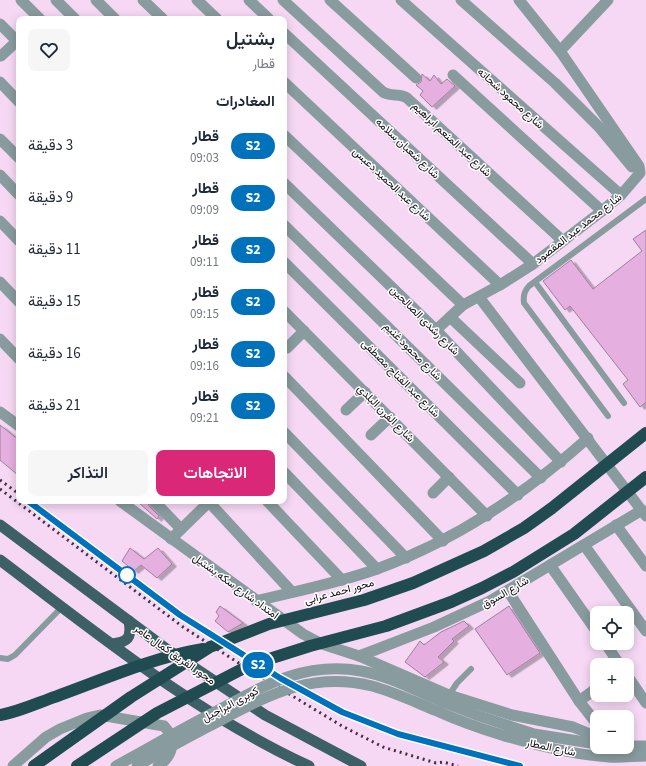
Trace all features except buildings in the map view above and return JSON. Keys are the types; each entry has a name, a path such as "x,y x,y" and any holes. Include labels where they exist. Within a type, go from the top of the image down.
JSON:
{"highway":[{"name":"محور احمد عرابى","path":"34,766 131,696 210,647 269,624 389,592 461,563 530,524 646,433"},
{"path":"77,766 157,713 250,665 310,646 386,626 482,588 519,568 574,534 646,477"},
{"path":"0,715 85,687 166,656 210,647"}],"main road":[{"name":"محور الفريق كمال عامر","path":"0,525 165,648 265,715 362,766"},
{"path":"0,560 145,668 196,702 249,734 309,766"},
{"path":"112,644 124,642 128,638 130,630 129,622"},
{"path":"145,668 165,648"}],"street":[{"path":"21,0 37,16"},
{"path":"56,0 72,16"},
{"path":"96,0 112,16"},
{"path":"143,0 160,16"},
{"path":"197,0 214,16"},
{"path":"248,0 266,16"},
{"name":"شارع عبد المنعم ابراهيم","path":"283,0 383,92 391,96 402,95 408,98 563,241"},
{"path":"330,0 416,78"},
{"name":"شارع محمود شحاته","path":"401,0 622,195"},
{"path":"461,0 555,83 599,127 639,175"},
{"path":"519,0 560,51 639,166 639,175"},
{"path":"560,51 608,0"},
{"path":"0,24 16,40"},
{"name":"شارع شعبان سلامه","path":"287,36 533,264"},
{"path":"1,56 16,44"},
{"path":"453,74 602,211"},
{"path":"0,82 16,99"},
{"name":"شارع عبد الحميد دعبس","path":"287,85 500,285"},
{"path":"287,137 463,305"},
{"path":"0,139 16,155"},
{"path":"0,175 16,192"},
{"name":"شارع محمد عبد المقصود","path":"436,330 463,305 500,285 533,264 622,195 639,175"},
{"name":"شارع رشدى الصالحين","path":"287,186 436,330 561,462"},
{"path":"0,221 16,237"},
{"name":"شارع محمود غنيم","path":"287,228 541,478"},
{"name":"شارع عبد الفتاح مصطفى","path":"287,265 518,495"},
{"path":"0,282 16,299"},
{"path":"479,297 644,513"},
{"name":"شارع الفرن البلدي","path":"287,313 487,516"},
{"path":"450,317 520,383"},
{"path":"287,348 304,331"},
{"path":"0,339 16,356"},
{"path":"287,379 443,540"},
{"path":"346,410 365,392"},
{"path":"2,412 16,424"},
{"path":"371,435 390,417"},
{"path":"287,435 406,558"},
{"path":"256,601 342,580 376,569 406,558 443,540 487,516 518,495 561,462 588,438"},
{"path":"287,475 376,569"},
{"path":"433,493 449,477"},
{"name":"امتداد شارع سكه بشتيل","path":"124,504 256,601 303,634 322,644 359,656 449,695 512,715 573,727 590,733"},
{"path":"157,504 181,529"},
{"path":"171,539 207,504"},
{"path":"211,504 292,592"},
{"path":"270,504 342,580"},
{"name":"شارع السوق","path":"359,656 453,619 508,591 616,525 644,513"},
{"path":"616,525 646,566"},
{"path":"584,545 646,631"},
{"path":"550,565 590,622"},
{"path":"508,591 579,701 590,715"},
{"name":"كوبرى البراجيل","path":"116,766 261,687 290,675 318,670 342,669 376,675 507,731"},
{"name":"كوبرى البراجيل","path":"137,766 194,734 266,697 290,688 317,682 343,681 379,688 471,725 507,731"},
{"path":"634,685 646,703"},
{"path":"579,701 590,693"},
{"path":"13,766 34,746 60,729 87,718 100,715 164,726 171,736 172,746 168,757 158,766"},
{"name":"شارع المطار","path":"507,731 590,743"},
{"name":"شارع المطار","path":"507,731 556,749 582,754 610,757 646,756"},
{"path":"634,746 646,746"}],"lane":[{"path":"608,416 524,303 523,298 526,289 646,199"},
{"path":"535,282 624,403"},
{"path":"0,658 8,659 15,655 62,607"},
{"path":"449,695 457,683 471,669"}],"railway":[{"path":"0,480 16,492"},
{"path":"0,489 16,501"},
{"path":"20,504 183,627 248,669 342,726 383,747 436,763 443,762 458,766"},
{"path":"32,504 180,615 280,678 342,712 398,734 520,766"}],"train":[{"name":"S2","path":"32,504 180,615 280,678 342,712 398,734 520,766"}]}
